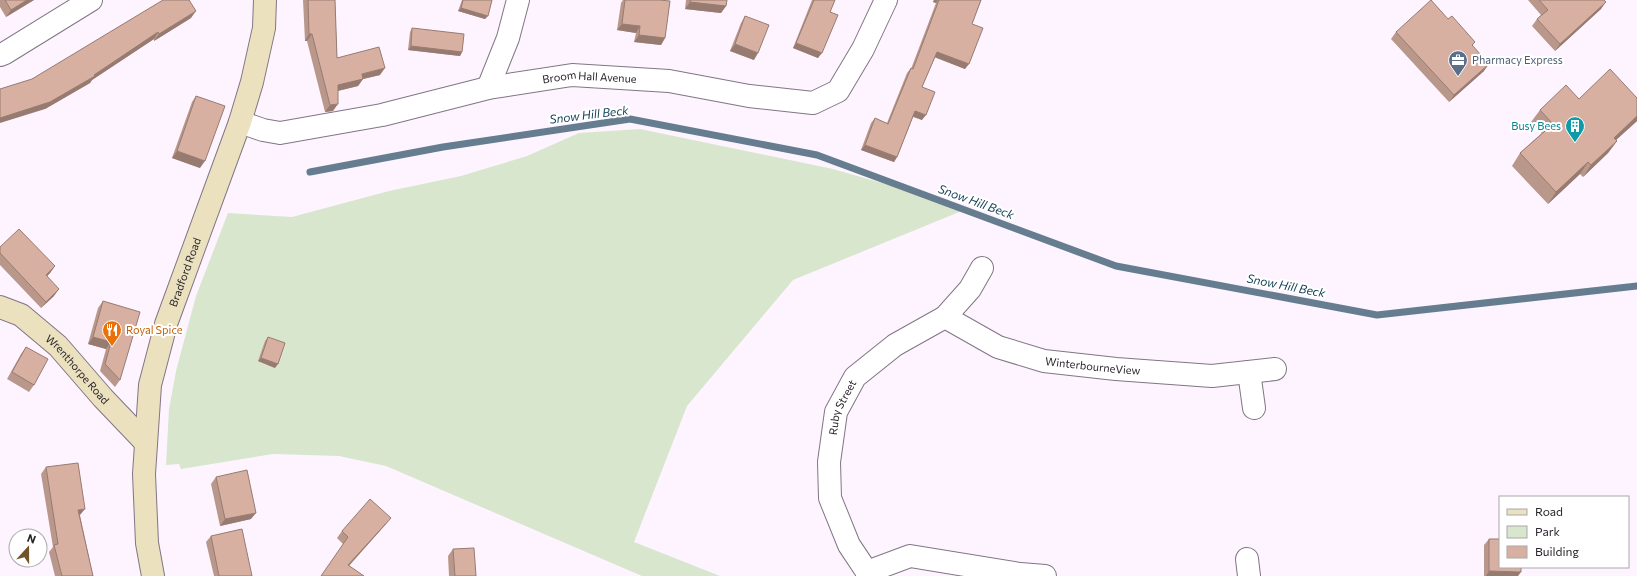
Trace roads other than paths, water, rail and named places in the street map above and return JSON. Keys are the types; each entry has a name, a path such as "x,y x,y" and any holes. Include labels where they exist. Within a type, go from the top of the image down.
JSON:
{"street":[{"path":"0,54 5,53 91,0"},
{"name":"Bradford Road","path":"152,576 147,543 144,482 150,385 166,324 240,122 252,82 264,28 265,0"},
{"path":"488,88 508,38 518,0"},
{"name":"Broom Hall Avenue","path":"240,122 263,130 280,133 382,115 488,88 572,75 669,81 749,96 813,103 838,91 863,49 886,0"},
{"name":"Ruby Street","path":"867,574 849,545 830,498 829,462 836,412 855,377 895,345 945,317 970,289 982,268"},
{"name":"Wrenthorpe Road","path":"0,307 20,315 58,346 102,398 146,443"},
{"name":"WinterbourneView","path":"945,317 998,347 1044,362 1212,376 1275,369"},
{"path":"1249,372 1254,408"},
{"path":"867,574 910,556 1020,574 1045,576"}],"waterway":[{"name":"Snow Hill Beck","path":"310,172 443,147 630,119 817,155 1116,266 1377,315 1637,286"}],"place":[{"name":"Pharmacy Express","path":"1458,77"},
{"name":"Busy Bees","path":"1575,143"},
{"name":"Royal Spice","path":"112,347"}]}
